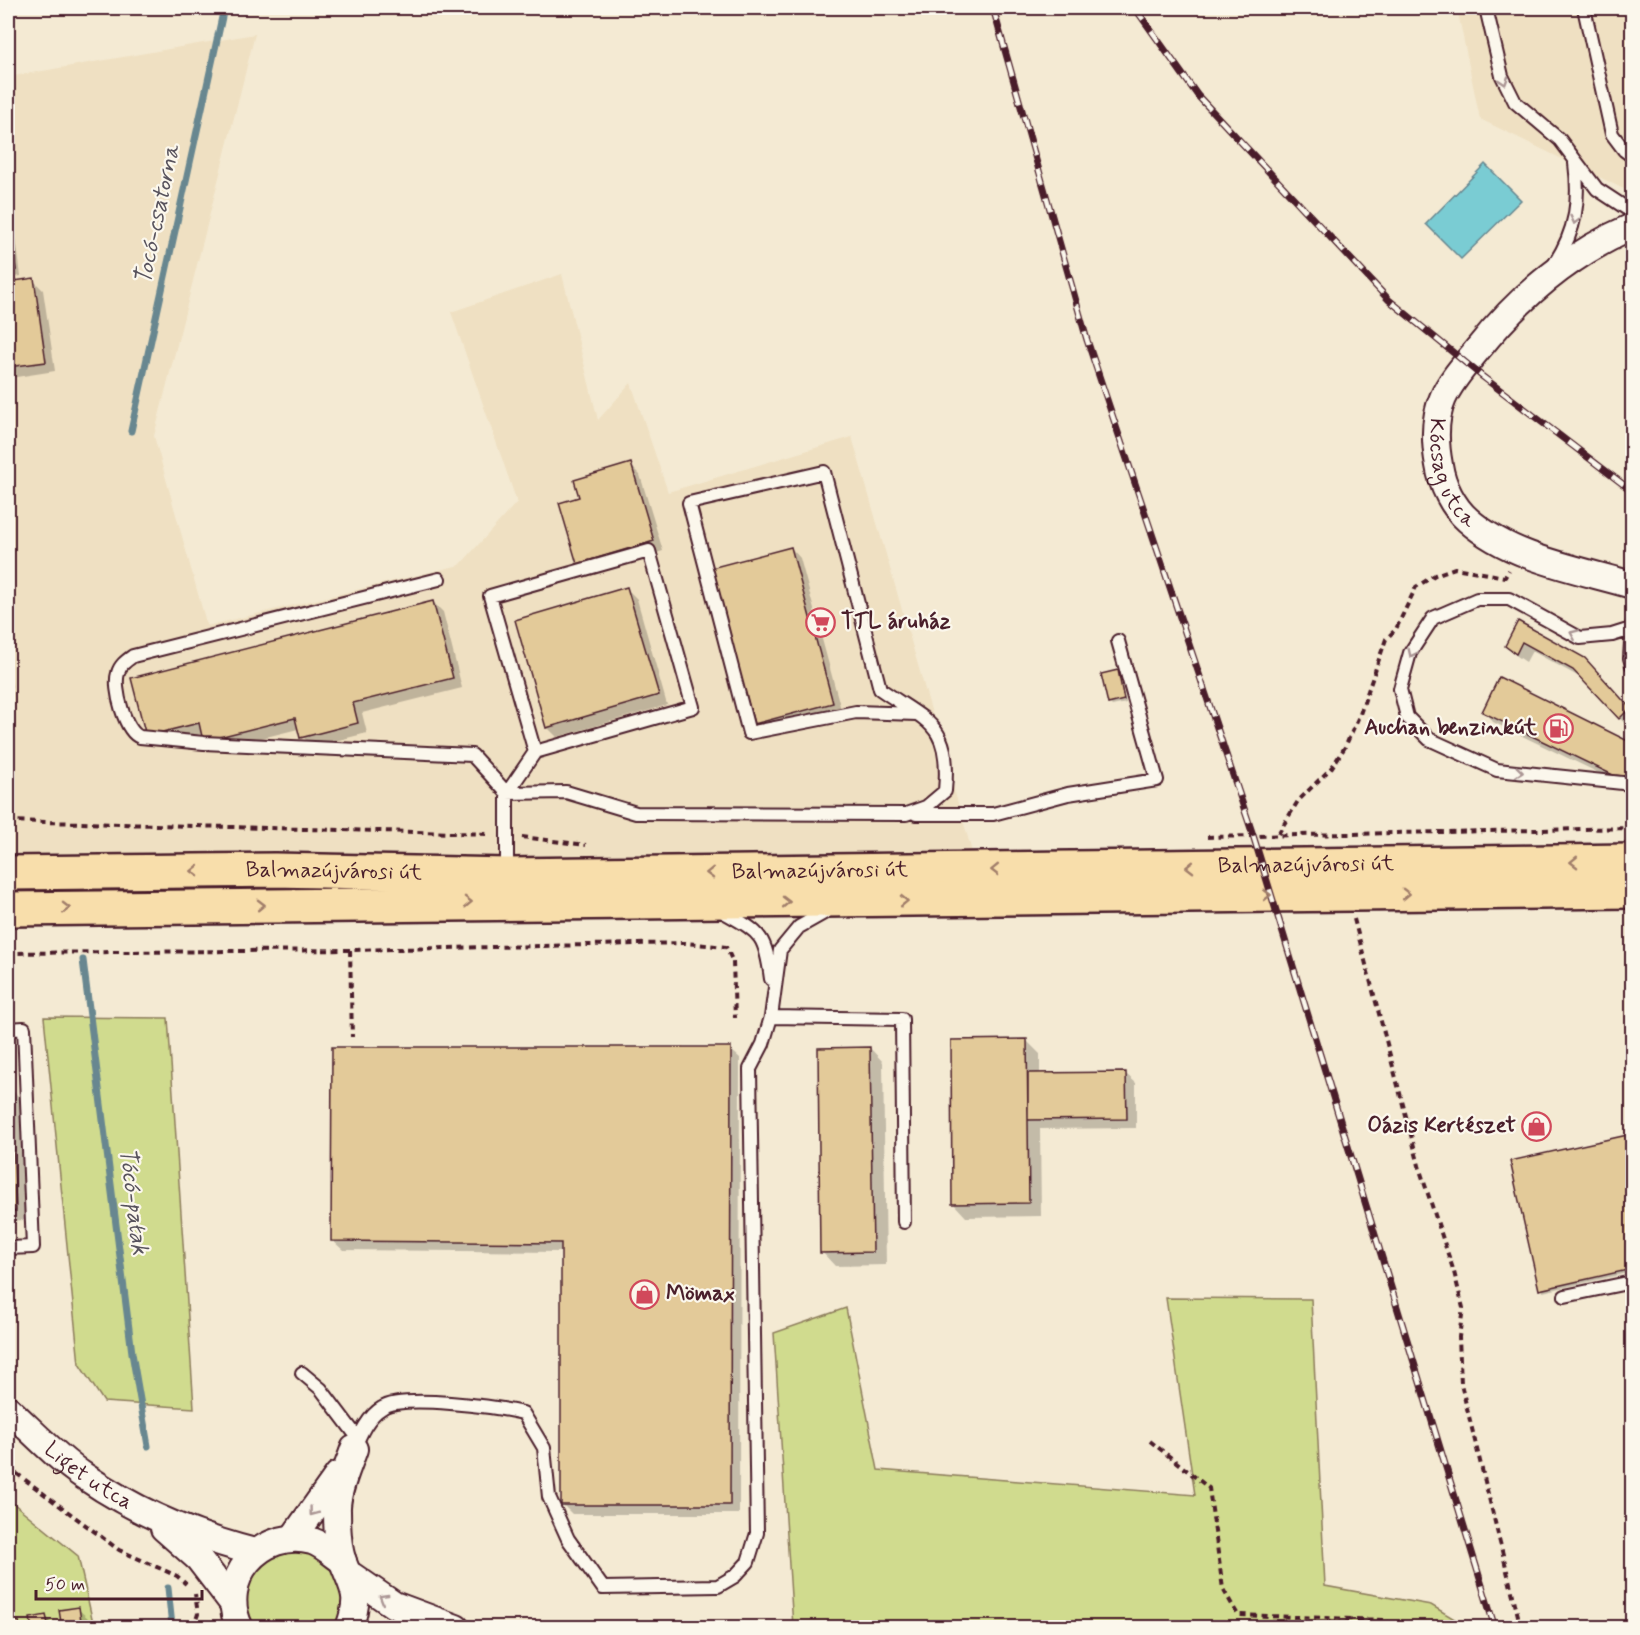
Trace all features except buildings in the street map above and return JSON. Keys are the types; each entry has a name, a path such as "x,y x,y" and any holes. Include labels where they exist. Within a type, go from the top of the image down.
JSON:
{"main road":[{"name":"Balmazújvárosi út","path":"8,873 274,870 507,875 1632,861"},
{"name":"Balmazújvárosi út","path":"8,909 1632,891"}],"street":[{"name":"Kócsag utca","path":"1632,227 1586,250 1546,277 1490,334 1455,378 1442,399 1436,424 1436,451 1441,475 1451,499 1467,519 1486,534 1535,555 1632,585"},
{"name":"Liget utca","path":"8,1409 83,1475 146,1512 212,1542 255,1552"},
{"path":"293,1538 321,1501 356,1443"},
{"path":"349,1628 355,1611 356,1593 347,1569 336,1508 356,1443"},
{"name":"Liget utca","path":"146,1512 199,1559 233,1619"},
{"path":"233,1619 234,1584 241,1568 255,1552 273,1542 293,1538 314,1541 394,1605 456,1628"}],"lane":[{"path":"1486,8 1507,91 1525,112 1560,140 1598,189 1632,213"},
{"path":"1584,8 1612,134 1624,150 1632,156"},
{"path":"1546,277 1562,252 1576,218 1578,201 1575,162"},
{"path":"906,814 926,807 945,791 947,761 937,728 917,714 880,689 824,472 689,503 749,733 856,712 917,714"},
{"path":"507,875 507,793 535,752 693,707 649,551 490,596 535,752"},
{"path":"439,579 134,656 124,663 116,679 126,725 132,735 140,737 204,743 472,755 507,793 566,792 636,813 993,814 1068,794 1157,780 1118,641"},
{"path":"1632,665 1631,627 1612,635 1580,638 1509,599 1477,599 1433,618 1410,653 1400,689 1407,717 1429,739 1497,770 1632,784"},
{"path":"302,1372 321,1389 356,1443 372,1417 393,1402 491,1406 523,1413 544,1448 549,1497 568,1539 603,1588 718,1586 735,1576 748,1562 757,1533 750,1068 763,1044 771,1017 780,950 799,927 845,901"},
{"path":"707,903 759,934 767,948 773,993"},
{"path":"771,1017 902,1019 904,1222"},
{"path":"8,1029 24,1028 33,1247 8,1248"},
{"path":"1565,1296 1632,1282"}],"path":[{"path":"8,821 506,835 595,846"},
{"path":"1206,837 1632,828"},
{"path":"1347,894 1421,1173 1463,1308 1460,1337 1461,1384 1521,1628"},
{"path":"8,953 350,950 685,943 726,947 733,962 735,1018"},
{"path":"350,950 352,1037"},
{"path":"1150,1441 1209,1488 1223,1589 1238,1615 1384,1620 1399,1628"},
{"path":"8,1467 119,1550 177,1576 194,1592 198,1614 193,1628"}],"shaded area":[{"path":"1457,8 1632,8 1632,193 1480,119"},
{"path":"255,34 154,436 207,626 460,565 517,502 451,312 562,274 598,420 631,383 668,492 852,437 984,893 8,902 8,77"}],"green space":[{"path":"44,1017 168,1018 194,1408 104,1402 79,1364"},
{"path":"1166,1298 1311,1299 1325,1586 1431,1605 1468,1627 793,1627 774,1333 846,1308 878,1470 1195,1495"},
{"path":"8,1499 78,1556 94,1627 8,1627"},
{"path":"285,1550 309,1552 329,1564 336,1573 340,1583 341,1606 335,1627 252,1627 245,1601 248,1580 261,1564"}],"water":[{"path":"1485,164 1521,200 1461,259 1426,224"}],"waterway":[{"name":"Tocó-csatorna","path":"131,431 224,8"},
{"name":"Tócó-patak","path":"83,960 132,1353 148,1446"},
{"name":"Tócó-patak","path":"168,1588 172,1626"}],"railway":[{"path":"993,8 1087,340 1253,835 1495,1628"},
{"path":"1135,8 1198,96 1389,300 1483,377 1632,491"}],"place":[{"name":"TTL áruház","path":"820,622"},
{"name":"Auchan benzinkút","path":"1558,728"},
{"name":"Oázis Kertészet","path":"1537,1126"},
{"name":"Mömax","path":"645,1294"}]}
